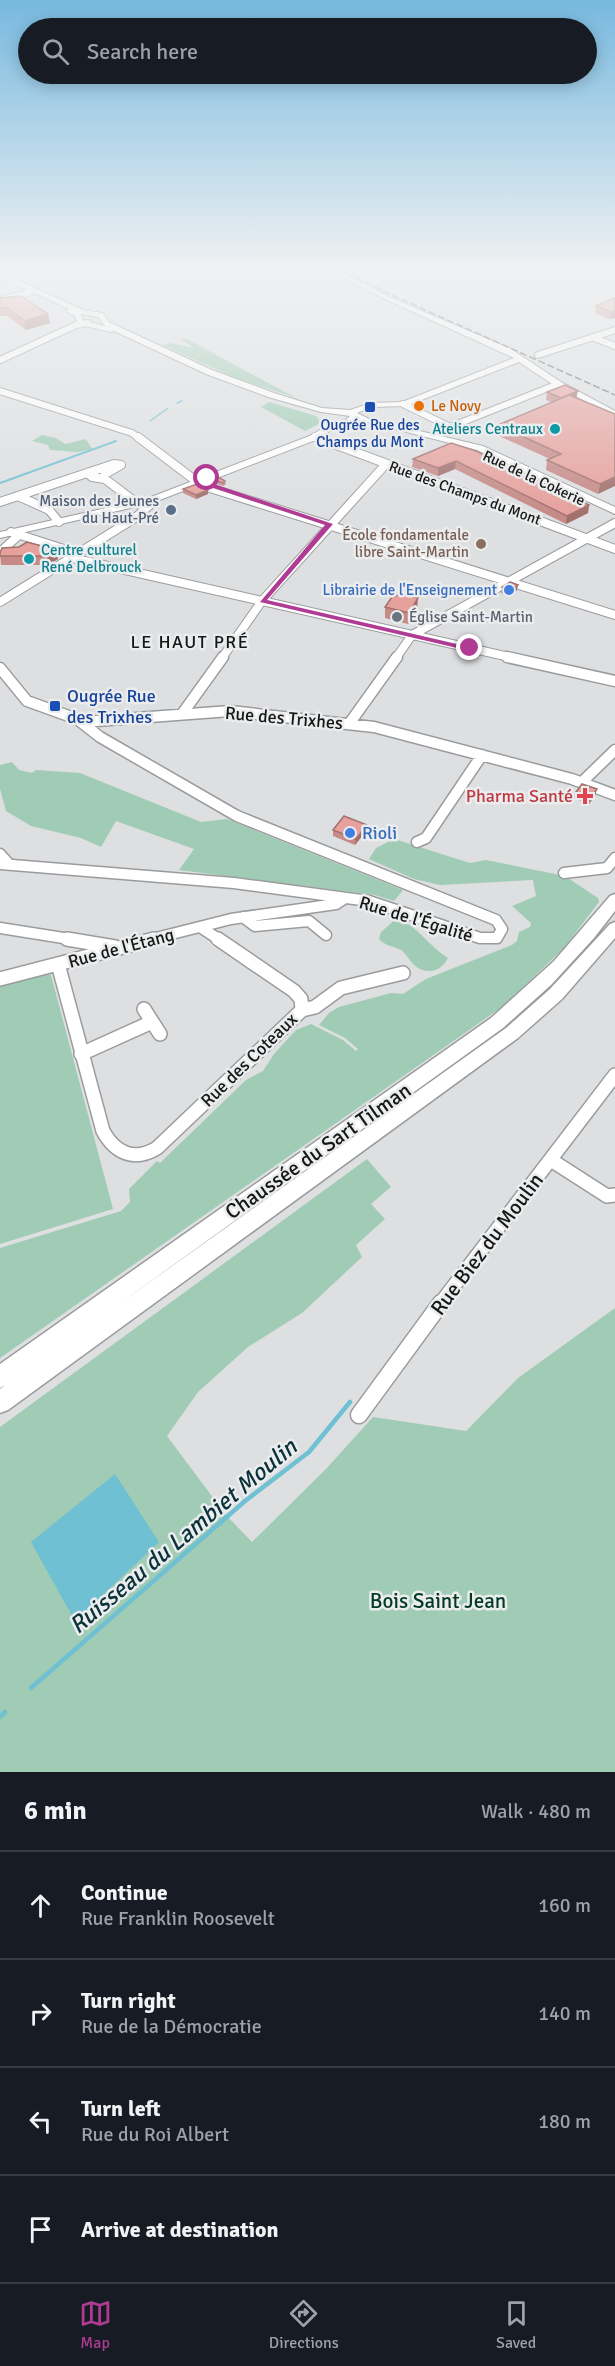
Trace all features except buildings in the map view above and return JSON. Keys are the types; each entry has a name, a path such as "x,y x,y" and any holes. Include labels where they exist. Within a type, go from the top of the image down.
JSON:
{"highway":[{"name":"Chaussée du Sart Tilman","path":"0,1377 497,1023 541,986 571,956 615,900"},
{"name":"Chaussée du Sart Tilman","path":"0,1402 512,1033 556,994 615,928"}],"main road":[{"path":"156,351 228,384 329,421 348,419 371,405 403,404 520,358"},
{"path":"165,351 232,381 308,406 336,411 348,419"},
{"path":"504,351 520,358 558,384 615,414"},
{"path":"0,535 15,534 149,501 315,437 336,411"},
{"name":"Rue de la Cokerie","path":"348,419 480,448 615,511"},
{"name":"Rue de la Cokerie","path":"348,419 478,452 615,516"}],"street":[{"path":"0,360 19,351"},
{"path":"538,355 552,351"},
{"path":"436,432 558,384"},
{"path":"0,391 132,433 199,482 615,615"},
{"path":"403,404 450,427"},
{"name":"Rue des Champs du Mont","path":"315,437 615,549"},
{"path":"182,714 262,601 386,464"},
{"path":"89,475 103,474"},
{"path":"0,502 37,497 89,475 103,474 138,504"},
{"path":"0,507 21,498 37,497"},
{"path":"37,497 59,522"},
{"path":"0,602 141,514 150,506 149,501"},
{"path":"349,724 412,635 615,523"},
{"path":"0,552 15,534 76,556 262,601 615,681"},
{"name":"Rue des Trixhes","path":"0,668 27,701 64,712 83,722 240,711 349,724 382,729 582,782"},
{"name":"Rue de l'Égalité","path":"4,864 234,882 376,902 480,938 497,938 502,929 495,920 237,816 100,737 83,722"},
{"path":"615,750 582,782 615,795"},
{"path":"417,842 426,838 482,755"},
{"path":"0,854 4,856 4,864"},
{"path":"564,873 607,868 615,858"},
{"name":"Rue de l'Étang","path":"0,979 200,927 243,917 336,904 345,898"},
{"name":"Rue de l'Étang","path":"243,917 255,926 309,921 326,935"},
{"path":"200,927 299,995 303,1003 302,1010"},
{"path":"0,928 121,948"},
{"path":"58,964 81,1054 152,1022"},
{"name":"Rue des Coteaux","path":"81,1054 105,1136 120,1153 141,1156 157,1148 302,1010 315,1007 341,988 403,973"},
{"path":"144,1009 160,1034"},
{"name":"Rue Biez du Moulin","path":"359,1415 374,1391 615,1075"},
{"path":"551,1160 607,1196 615,1195"}],"green space":[{"path":"175,351 208,351 296,398 238,379"},
{"path":"269,402 316,416 321,423 305,431 261,407"},
{"path":"42,435 56,438 65,444 86,439 92,449 78,452 50,450 48,445 32,441"},
{"path":"12,762 19,770 32,773 36,770 80,773 201,822 227,819 403,890 394,901 375,895 179,870 194,849 116,821 101,847 81,838 31,826 6,811 0,789 0,765"},
{"path":"394,839 470,863 486,860 565,876 598,898 599,902 563,949 502,1007 0,1358 0,1248 121,1211 130,1202 129,1189 157,1161 160,1163 246,1080 263,1071 274,1054 296,1030 311,1024 343,1040 356,1051 358,1049 345,1038 319,1025 329,1013 339,1007 391,993 403,994 426,979 512,945 517,941 519,932 530,927 531,923 512,906 536,896 533,880 440,885 414,879 369,859 376,848"},
{"path":"396,919 417,931 448,958 445,963 433,971 423,970 413,964 401,950 381,941 379,939 381,932"},
{"path":"47,974 51,975 113,1209 0,1244 0,986"},
{"name":"Bois Saint Jean","path":"367,1159 391,1187 371,1204 385,1219 356,1245 362,1257 302,1313 248,1347 198,1392 167,1436 226,1515 252,1542 326,1469 373,1417 466,1431 518,1378 615,1308 615,1772 0,1772 0,1427"}],"water":[{"path":"115,1474 159,1542 75,1621 31,1542"}],"waterway":[{"path":"177,403 182,401"},
{"path":"150,421 168,408"},
{"path":"0,483 116,441"},
{"name":"Ruisseau du Lambiet Moulin","path":"31,1688 245,1501 309,1452 350,1402"},
{"name":"Ruisseau du Lambiet Moulin","path":"0,1717 5,1712"}],"railway":[{"path":"516,351 615,395"}],"place":[{"name":"Le Novy","path":"419,406"},
{"name":"Ougrée Rue des Champs du Mont","path":"370,407"},
{"name":"Ateliers Centraux","path":"555,429"},
{"name":"Maison des Jeunes du Haut-Pré","path":"171,510"},
{"name":"École fondamentale libre Saint-Martin","path":"481,544"},
{"name":"Centre culturel René Delbrouck","path":"29,559"},
{"name":"Librairie de l'Enseignement","path":"509,590"},
{"name":"Église Saint-Martin","path":"397,617"},
{"name":"Ougrée Rue des Trixhes","path":"55,706"},
{"name":"Pharma Santé","path":"585,796"},
{"name":"Rioli","path":"350,833"}],"district":[{"name":"LE HAUT PRÉ","path":"190,642"}],"route":[{"path":"207,478 199,482 210,488 330,524 262,601 470,648"}]}
